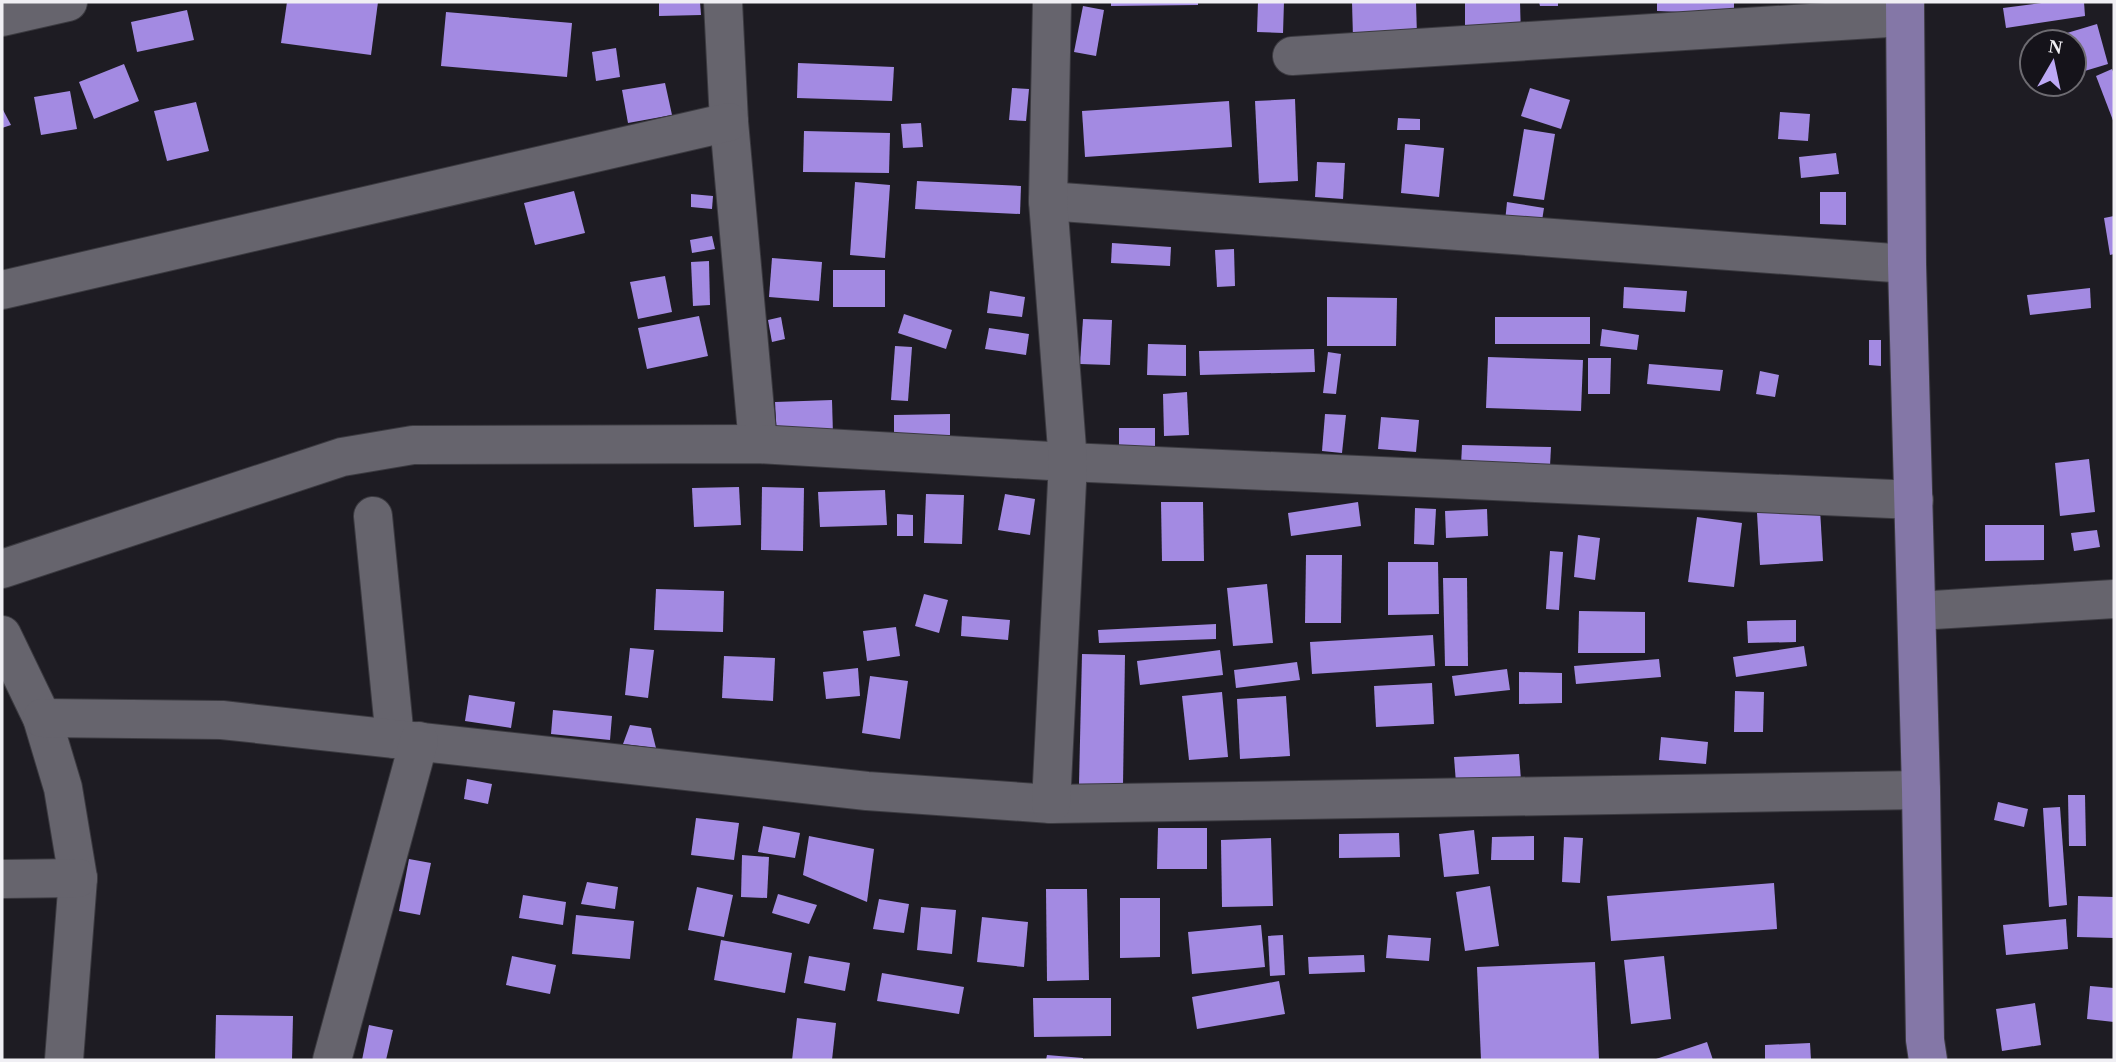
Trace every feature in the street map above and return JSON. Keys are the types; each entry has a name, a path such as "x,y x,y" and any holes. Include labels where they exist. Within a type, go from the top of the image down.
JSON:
{"main road":[{"path":"1905,10 1907,264 1925,1040 1928,1060"}],"street":[{"path":"2,17 68,2"},
{"path":"723,2 729,122 758,444"},
{"path":"1051,804 1068,462 1048,201 1052,2"},
{"path":"1292,56 1905,10"},
{"path":"2,290 729,122"},
{"path":"1048,201 1907,264"},
{"path":"2,569 342,457 413,445 758,444 1068,462 1914,500"},
{"path":"332,1060 407,740 373,516"},
{"path":"1917,611 2114,599"},
{"path":"2,635 42,718 63,788 78,878 64,1060"},
{"path":"42,718 222,720 867,792 1051,804 1921,790"},
{"path":"2,879 78,878"}],"building":[{"path":"287,2 378,2 371,55 281,43"},
{"path":"659,2 700,2 701,15 659,16"},
{"path":"1111,2 1198,2 1198,5 1111,6"},
{"path":"1258,2 1284,2 1283,33 1257,32"},
{"path":"1352,2 1416,2 1417,36 1353,38"},
{"path":"1465,2 1520,2 1521,38 1465,38"},
{"path":"1539,2 1558,2 1558,6 1540,6"},
{"path":"1657,2 1734,2 1734,14 1657,11"},
{"path":"2049,2 2084,2 2085,16 2006,28 2003,8"},
{"path":"1083,6 1104,10 1096,56 1074,52"},
{"path":"187,10 194,40 137,52 131,22"},
{"path":"446,12 572,23 567,77 441,66"},
{"path":"2097,24 2108,64 2088,70 2088,28 2084,28"},
{"path":"616,48 620,77 596,81 592,52"},
{"path":"798,63 894,67 892,101 797,98"},
{"path":"124,64 139,101 94,119 79,82"},
{"path":"2112,69 2114,74 2114,123 2096,76"},
{"path":"665,83 672,115 628,123 622,90"},
{"path":"1012,88 1029,89 1026,121 1009,120"},
{"path":"1530,88 1570,100 1561,129 1521,116"},
{"path":"70,91 77,129 41,135 34,97"},
{"path":"1295,99 1298,181 1259,183 1255,101"},
{"path":"1229,101 1232,147 1085,157 1082,111"},
{"path":"196,102 209,151 167,161 154,111"},
{"path":"2,108 11,125 2,128"},
{"path":"1780,112 1810,114 1808,141 1778,139"},
{"path":"1398,118 1420,119 1420,130 1397,130"},
{"path":"921,123 923,147 903,148 901,124"},
{"path":"1524,129 1555,134 1544,200 1513,196"},
{"path":"804,131 890,133 889,173 803,172"},
{"path":"1405,144 1444,148 1439,197 1401,193"},
{"path":"1836,153 1839,174 1801,178 1799,157"},
{"path":"1317,162 1345,163 1343,199 1315,197"},
{"path":"917,181 1021,186 1020,214 915,209"},
{"path":"855,182 890,185 885,258 850,255"},
{"path":"574,191 585,233 535,245 524,203"},
{"path":"1820,192 1846,192 1846,225 1820,224"},
{"path":"691,194 713,196 712,209 691,207"},
{"path":"1507,202 1544,208 1541,227 1505,222"},
{"path":"2114,216 2114,254 2110,255 2104,218"},
{"path":"712,236 715,249 692,253 690,240"},
{"path":"1112,243 1171,247 1170,266 1111,263"},
{"path":"1234,249 1235,286 1217,287 1215,250"},
{"path":"772,258 822,262 819,301 769,297"},
{"path":"709,261 710,305 693,306 691,262"},
{"path":"833,270 885,270 885,307 833,307"},
{"path":"665,276 672,312 638,319 630,282"},
{"path":"1624,287 1687,291 1685,312 1623,308"},
{"path":"2090,288 2091,308 2030,315 2027,295"},
{"path":"990,291 1025,297 1022,317 987,313"},
{"path":"1327,297 1397,298 1396,346 1327,346"},
{"path":"904,314 952,330 946,349 898,333"},
{"path":"699,316 708,356 647,369 638,328"},
{"path":"781,317 785,339 772,342 768,320"},
{"path":"1495,317 1590,317 1590,344 1495,344"},
{"path":"1083,319 1112,320 1110,365 1080,364"},
{"path":"989,328 1029,334 1026,355 985,349"},
{"path":"1602,329 1639,335 1637,350 1600,346"},
{"path":"1869,340 1881,340 1881,366 1869,365"},
{"path":"1148,344 1186,345 1186,376 1147,375"},
{"path":"895,346 912,347 908,401 891,400"},
{"path":"1314,349 1315,372 1200,375 1199,351"},
{"path":"1328,352 1341,354 1336,394 1323,393"},
{"path":"1488,357 1583,360 1581,411 1486,408"},
{"path":"1588,358 1611,358 1610,394 1588,394"},
{"path":"1649,364 1723,370 1720,391 1647,384"},
{"path":"1760,371 1779,375 1775,397 1756,394"},
{"path":"1187,392 1189,435 1164,436 1163,394"},
{"path":"832,400 833,435 777,437 775,402"},
{"path":"950,414 950,435 894,436 894,415"},
{"path":"1325,414 1346,415 1342,453 1322,451"},
{"path":"1381,417 1419,420 1416,452 1378,449"},
{"path":"1119,428 1155,428 1155,448 1119,448"},
{"path":"1462,445 1551,447 1550,466 1461,465"},
{"path":"2089,459 2095,512 2060,516 2055,463"},
{"path":"739,487 741,525 694,527 692,488"},
{"path":"762,487 804,488 803,551 761,550"},
{"path":"885,490 887,525 820,527 818,492"},
{"path":"926,494 964,495 962,544 924,543"},
{"path":"1005,494 1035,499 1030,535 998,530"},
{"path":"1161,502 1203,502 1204,561 1162,561"},
{"path":"1358,502 1361,526 1291,536 1288,513"},
{"path":"1415,508 1436,509 1434,545 1414,544"},
{"path":"1487,509 1488,536 1446,538 1445,511"},
{"path":"1820,509 1823,561 1760,565 1757,513"},
{"path":"897,514 913,515 913,536 897,536"},
{"path":"1697,517 1742,523 1734,587 1688,582"},
{"path":"1985,525 2044,525 2044,560 1985,561"},
{"path":"2097,530 2100,547 2074,551 2071,533"},
{"path":"1578,535 1600,538 1595,580 1574,577"},
{"path":"1550,551 1563,552 1559,610 1546,609"},
{"path":"1306,555 1342,555 1341,623 1305,623"},
{"path":"1388,562 1438,562 1439,614 1388,615"},
{"path":"1443,578 1467,578 1468,666 1445,666"},
{"path":"1267,584 1273,643 1233,646 1227,588"},
{"path":"656,589 724,591 723,632 654,630"},
{"path":"924,594 948,600 939,633 915,626"},
{"path":"1579,611 1645,612 1645,653 1578,653"},
{"path":"962,616 1010,620 1008,640 961,636"},
{"path":"1796,620 1796,642 1748,643 1747,621"},
{"path":"1216,624 1216,639 1099,643 1098,630"},
{"path":"896,627 900,656 867,661 863,631"},
{"path":"1433,635 1435,666 1312,674 1310,642"},
{"path":"1804,646 1807,666 1736,677 1733,657"},
{"path":"630,648 654,650 648,698 625,695"},
{"path":"1220,650 1223,675 1140,685 1137,661"},
{"path":"1082,654 1125,655 1123,785 1079,785"},
{"path":"724,656 775,658 773,701 722,698"},
{"path":"1659,659 1661,677 1576,684 1574,666"},
{"path":"1297,662 1300,680 1236,688 1234,670"},
{"path":"858,668 860,696 826,699 823,672"},
{"path":"1507,669 1510,690 1455,696 1452,676"},
{"path":"1519,672 1562,673 1562,703 1519,704"},
{"path":"870,676 908,681 900,739 862,733"},
{"path":"1432,683 1434,724 1376,727 1374,686"},
{"path":"1735,691 1764,692 1763,732 1734,732"},
{"path":"1222,692 1228,757 1189,760 1182,696"},
{"path":"469,695 515,702 511,728 465,721"},
{"path":"1286,696 1290,756 1240,759 1237,699"},
{"path":"553,710 612,716 610,740 551,734"},
{"path":"630,725 651,728 656,748 623,744"},
{"path":"1661,737 1708,742 1706,764 1659,760"},
{"path":"1519,754 1521,780 1456,783 1454,757"},
{"path":"467,779 492,784 488,804 464,799"},
{"path":"2068,795 2085,795 2086,846 2069,846"},
{"path":"1998,802 2028,809 2024,827 1994,820"},
{"path":"2060,807 2067,905 2049,907 2043,808"},
{"path":"696,818 739,823 734,860 691,855"},
{"path":"763,826 800,833 795,858 758,852"},
{"path":"1158,828 1207,828 1207,869 1157,869"},
{"path":"1474,830 1479,874 1444,877 1439,834"},
{"path":"1399,833 1400,857 1339,858 1339,834"},
{"path":"809,836 874,849 867,902 803,875"},
{"path":"1534,836 1534,860 1491,860 1492,837"},
{"path":"1564,837 1583,838 1580,883 1562,882"},
{"path":"1271,838 1273,906 1222,907 1221,840"},
{"path":"742,855 769,857 767,898 741,897"},
{"path":"409,859 431,863 420,915 399,911"},
{"path":"587,882 618,887 615,909 581,904"},
{"path":"1774,883 1777,929 1611,941 1607,896"},
{"path":"1490,886 1499,946 1465,951 1456,892"},
{"path":"697,887 733,895 724,937 688,930"},
{"path":"1046,889 1087,889 1089,980 1047,981"},
{"path":"778,894 817,905 809,924 772,913"},
{"path":"523,895 566,902 563,925 519,918"},
{"path":"2078,896 2114,897 2114,938 2077,937"},
{"path":"1120,898 1160,898 1160,957 1120,958"},
{"path":"879,899 909,904 904,933 873,929"},
{"path":"921,907 956,910 952,954 917,950"},
{"path":"576,915 634,921 630,959 572,954"},
{"path":"982,917 1028,922 1024,967 977,962"},
{"path":"2066,919 2068,949 2006,955 2003,925"},
{"path":"1261,925 1265,967 1192,974 1188,932"},
{"path":"1283,935 1285,975 1270,976 1268,936"},
{"path":"1388,935 1431,938 1429,961 1386,958"},
{"path":"721,940 792,953 785,993 714,980"},
{"path":"1364,955 1365,972 1309,974 1308,957"},
{"path":"512,956 556,965 550,994 506,985"},
{"path":"809,956 850,963 845,991 804,983"},
{"path":"1664,956 1671,1019 1631,1024 1624,960"},
{"path":"1595,962 1599,1060 1481,1060 1477,967"},
{"path":"882,973 964,987 959,1014 877,1001"},
{"path":"1279,981 1285,1014 1197,1029 1192,997"},
{"path":"2090,986 2114,988 2114,1022 2087,1019"},
{"path":"1033,998 1111,998 1111,1036 1034,1037"},
{"path":"2035,1003 2041,1045 2002,1051 1996,1009"},
{"path":"216,1015 293,1016 292,1060 215,1060"},
{"path":"797,1018 836,1023 832,1060 792,1060"},
{"path":"369,1025 393,1030 386,1060 362,1060"},
{"path":"1707,1042 1713,1060 1653,1060"},
{"path":"1810,1043 1811,1060 1765,1060 1765,1045"},
{"path":"1047,1055 1083,1058 1083,1060 1046,1060"}]}
